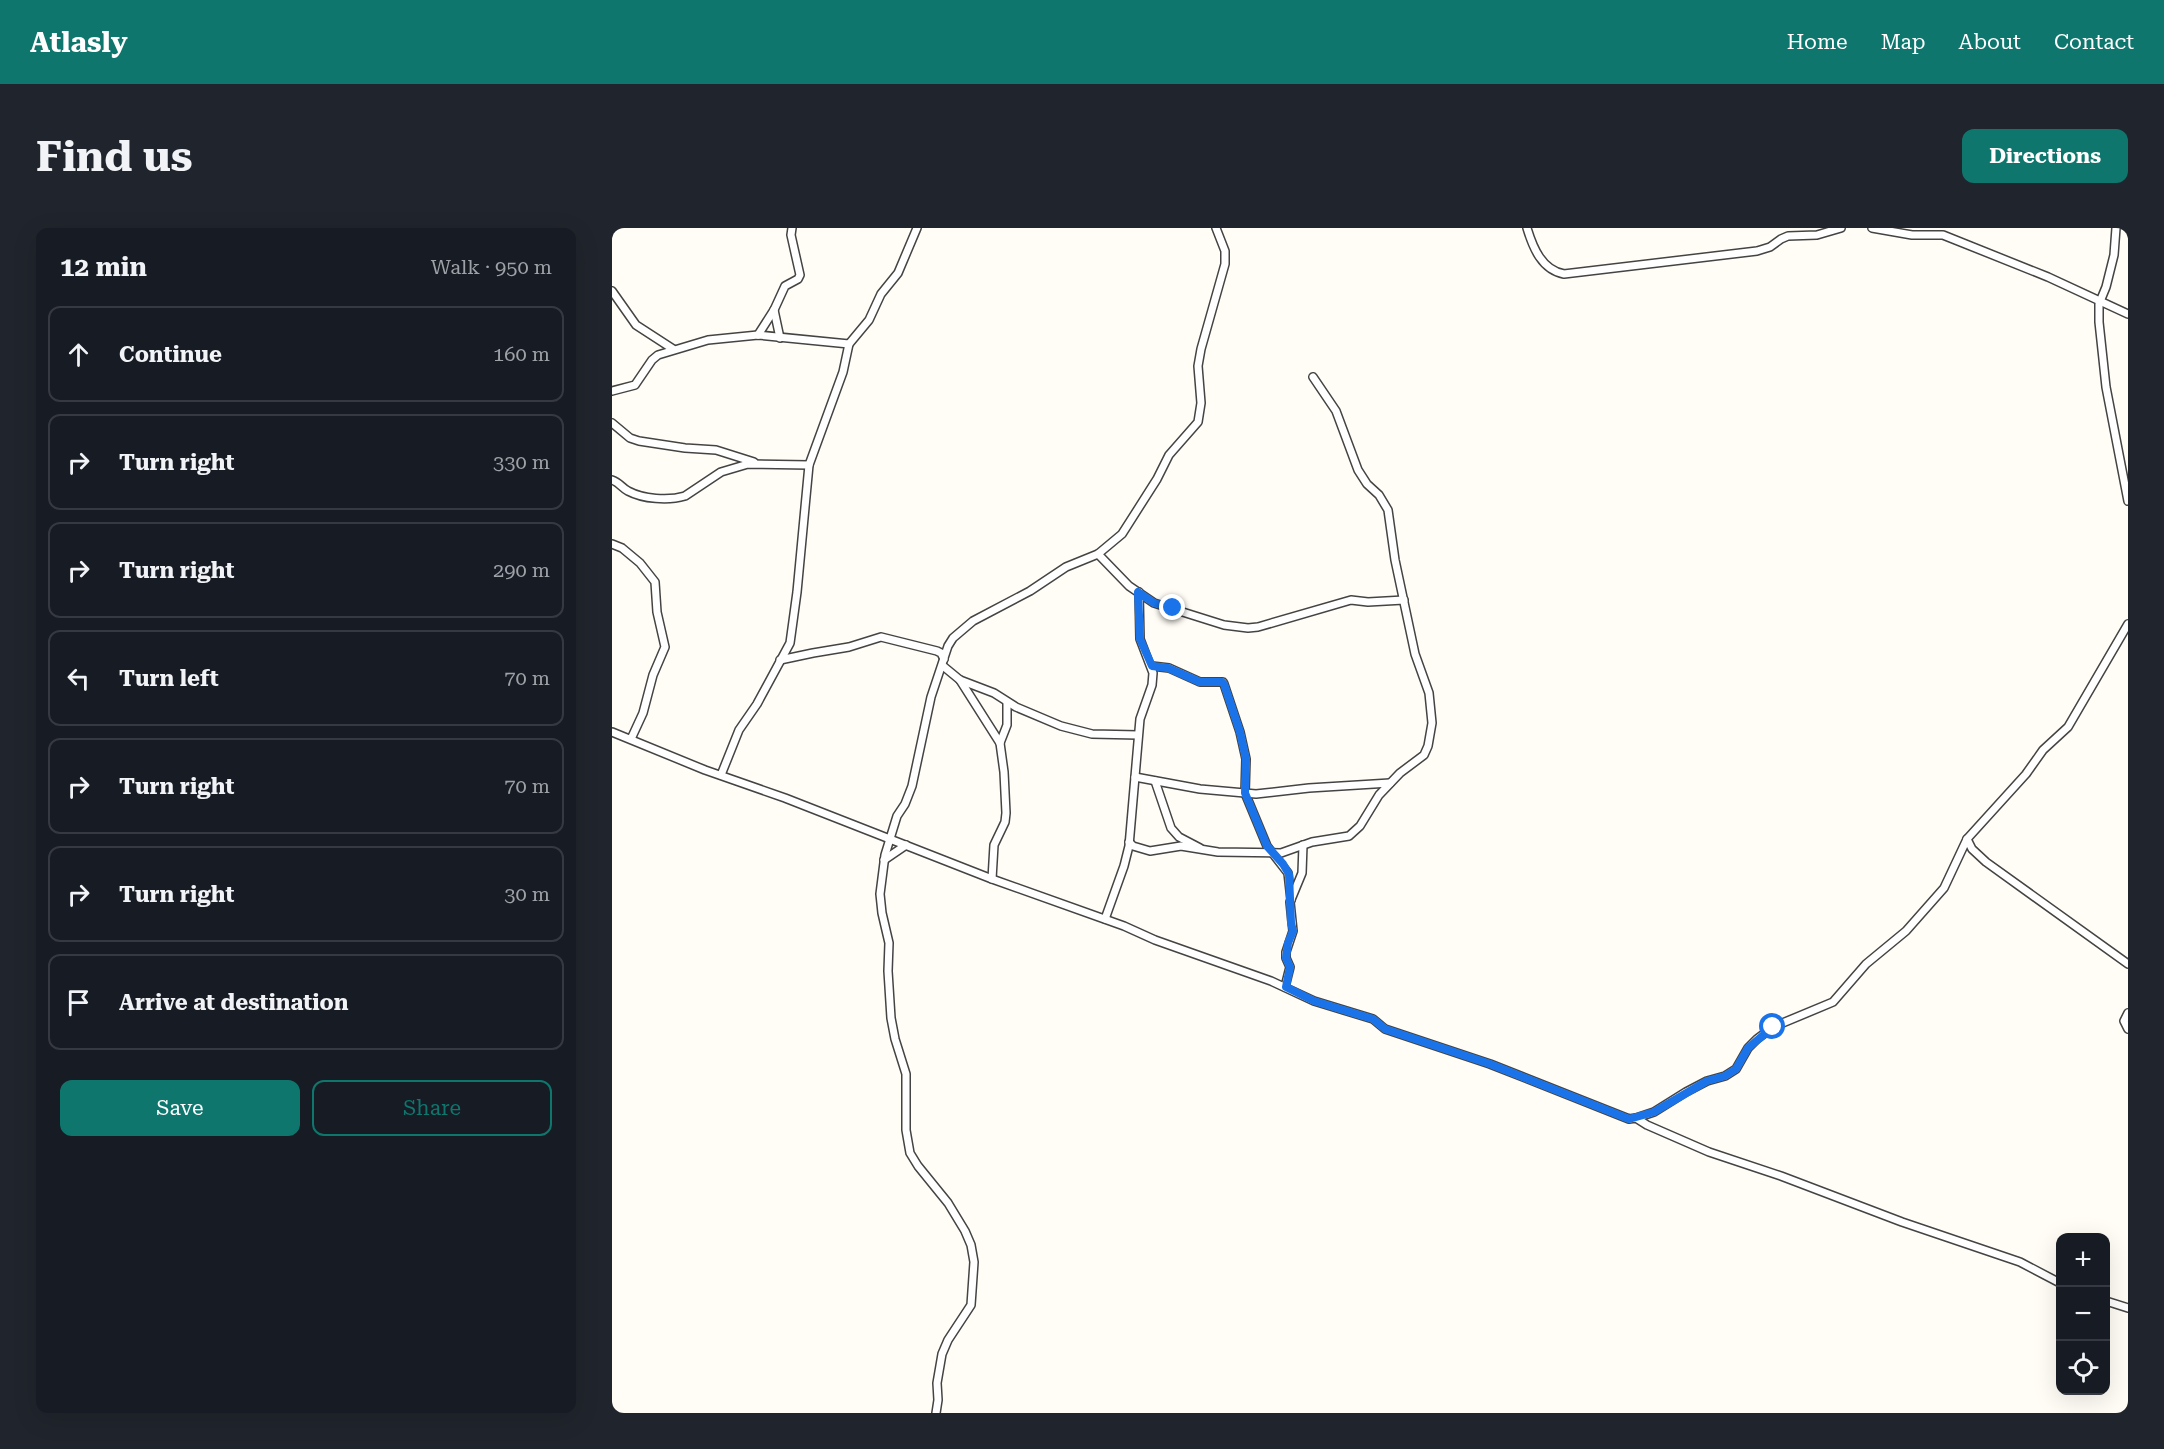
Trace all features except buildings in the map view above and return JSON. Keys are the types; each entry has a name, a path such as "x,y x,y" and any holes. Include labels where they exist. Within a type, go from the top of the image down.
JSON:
{"street":[{"path":"758,335 774,310 785,286 798,279 800,275 791,235 792,228"},
{"path":"720,775 739,730 757,704 792,635 810,465 843,372 849,344 869,320 881,294 898,273 917,228"},
{"path":"936,1413 942,1354 948,1340 971,1305 974,1263 971,1245 965,1231 948,1203 910,1153 906,1130 906,1074 894,1039 891,1018 888,971 890,943 882,914 880,894 884,860 897,816 912,786 931,698 953,638 973,621 1030,591 1066,567 1098,554 1122,534 1157,479 1169,454 1198,422 1201,403 1198,366 1225,264 1225,251 1216,228"},
{"path":"1527,228 1535,250 1545,264 1552,271 1566,274 1757,251 1788,236 1817,235 1841,228"},
{"path":"1872,228 1912,235 1943,235 2101,300 2128,314"},
{"path":"2116,228 2114,255 2099,304 2099,322 2106,387 2128,501"},
{"path":"612,291 636,325 674,349"},
{"path":"774,310 780,338"},
{"path":"612,391 634,386 656,357 674,349 708,340 758,335 849,344"},
{"path":"1130,842 1133,846 1150,851 1181,846 1218,852 1281,852 1353,834 1379,795 1390,783 1424,756 1428,746 1431,723 1429,693 1415,654 1395,560 1388,510 1358,470 1336,411 1313,377"},
{"path":"612,423 630,438 639,441 716,450 756,463 810,465"},
{"path":"612,480 633,494 678,498 685,496 721,472 756,463"},
{"path":"612,544 622,548 640,563 655,582 657,612 665,647 653,675 643,714 631,739"},
{"path":"1098,554 1122,580 1154,603 1224,625 1248,628 1351,600 1368,602 1404,600"},
{"path":"1105,919 1130,842 1140,719 1154,673 1140,639 1138,592"},
{"path":"612,732 992,879 1226,964 1286,987 1314,1001 1373,1019 1385,1029 1490,1064 1629,1119 1654,1112 1686,1092 1736,1069 1748,1048 1773,1027 1833,1002 1866,964 1906,931 1944,888 1967,839 2026,774 2043,750 2068,727 2128,624"},
{"path":"780,660 843,649 881,637 893,638 941,653 943,663 960,681 1000,743 1006,813 1005,822 994,844 992,879"},
{"path":"1152,666 1168,668 1200,682 1222,682 1224,684 1240,732 1246,759 1245,793 1271,852 1288,873 1293,931 1286,952 1286,960 1290,967 1286,987"},
{"path":"960,681 994,693 1007,702 1061,726 1105,735 1138,735"},
{"path":"1000,743 1007,725 1007,702"},
{"path":"1135,777 1200,789 1245,793 1390,783"},
{"path":"1155,781 1171,828 1179,837 1202,850"},
{"path":"1967,839 1972,849 1986,862 2128,964"},
{"path":"884,860 906,845"},
{"path":"1291,900 1302,873 1303,845"},
{"path":"2128,1013 2124,1021 2128,1029"},
{"path":"1647,1125 1654,1112"},
{"path":"1636,1118 1709,1152 2020,1262 2056,1280"},
{"path":"2110,1302 2128,1308"}],"route":[{"path":"1173,608 1154,603 1138,592 1138,628 1142,646 1152,666 1168,668 1200,682 1222,682 1224,684 1240,732 1246,759 1245,793 1267,846 1289,874 1293,934 1286,952 1286,960 1290,967 1286,987 1314,1001 1373,1019 1385,1029 1490,1064 1629,1119 1654,1112 1686,1092 1736,1069 1748,1048 1773,1027"}]}
